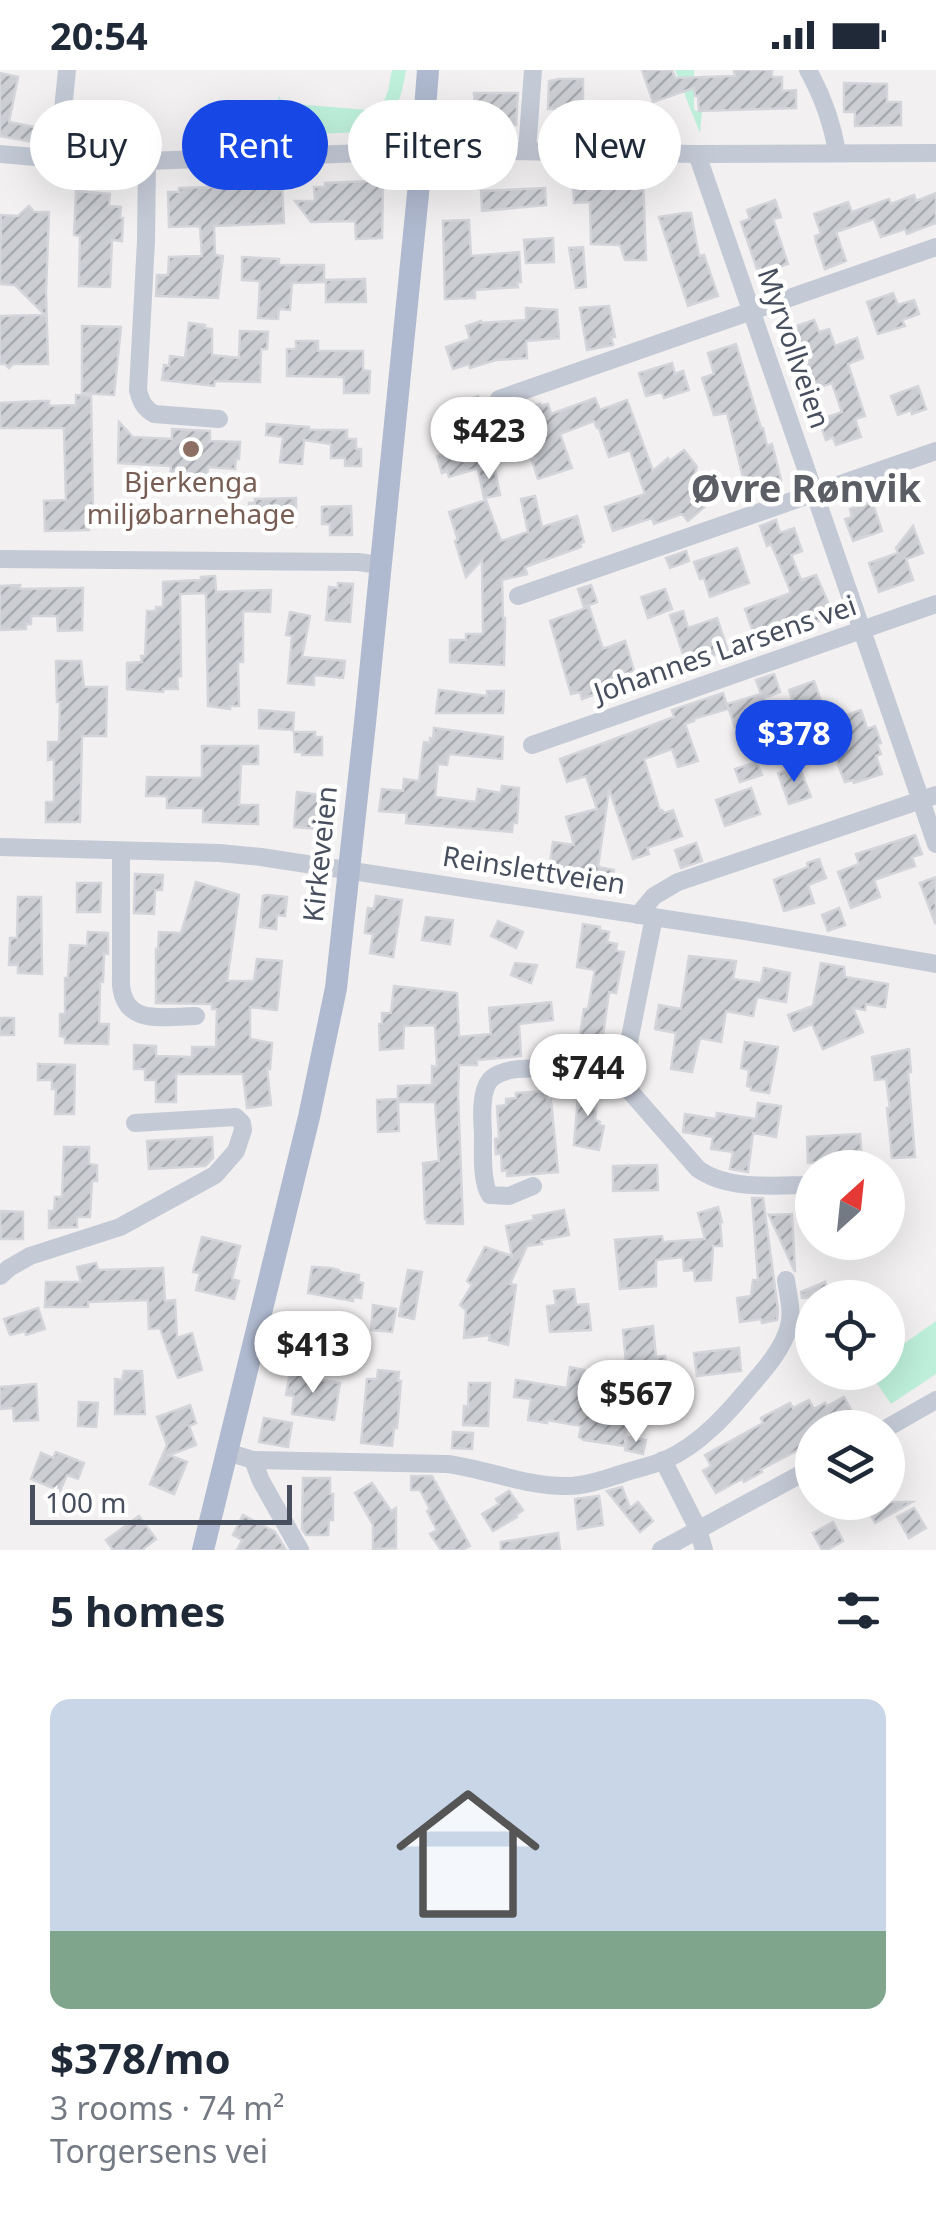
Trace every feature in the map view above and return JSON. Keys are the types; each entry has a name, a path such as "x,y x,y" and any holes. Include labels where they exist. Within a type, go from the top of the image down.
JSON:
{"main road":[{"name":"Kirkeveien","path":"426,100 428,70"},
{"name":"Kirkeveien","path":"203,1550 329,1029 418,190"}],"street":[{"path":"64,100 67,70"},
{"path":"527,152 533,70"},
{"path":"808,70 833,123 837,152"},
{"path":"518,152 936,154"},
{"path":"0,154 30,157"},
{"path":"162,160 348,154"},
{"name":"Myrvollveien","path":"697,154 861,630 928,798 936,844"},
{"path":"147,190 138,390 141,401 154,414 219,418"},
{"path":"499,399 936,247"},
{"path":"518,596 936,451"},
{"path":"0,559 380,565"},
{"name":"Johannes Larsens vei","path":"532,745 936,604"},
{"path":"795,1185 753,1184 708,1176 628,1089 622,1076 646,916 654,896 678,882 928,798"},
{"name":"Reinslettveien","path":"0,847 219,853 349,868 936,964"},
{"path":"121,852 121,985 126,1007 148,1016 196,1016"},
{"path":"533,1186 509,1196 490,1196 484,1188 482,1130 488,1082 498,1074 524,1069 622,1076"},
{"path":"0,1276 30,1256 120,1227 216,1175 236,1151 243,1130 236,1117 135,1123"},
{"path":"227,1452 252,1460 476,1467 550,1486 600,1480 664,1460 696,1441 734,1405 767,1366 786,1334 791,1310 786,1280"},
{"path":"905,1418 936,1400"},
{"path":"252,1460 300,1550"},
{"path":"664,1460 698,1529 704,1550"},
{"path":"661,1550 795,1477"}],"green space":[{"path":"392,70 406,70 399,100 384,100"},
{"path":"675,70 694,70 694,110 702,112 700,133"},
{"path":"328,107 348,108 348,133 328,133"},
{"path":"936,1321 936,1374 891,1404 882,1390 905,1390 905,1343"}],"building":[{"path":"642,70 672,70 675,78 735,76 734,70 772,70 772,77 782,77 782,91 796,90 796,108 699,111 694,88 652,100"},
{"path":"0,73 18,77 9,122 30,126 30,142 0,136"},
{"path":"583,79 583,100 548,100 549,81"},
{"path":"844,83 887,84 887,102 901,102 901,125 855,126 855,112 844,112"},
{"path":"474,93 518,93 518,100 474,100"},
{"path":"348,182 348,190 383,190 382,238 356,239 355,221 311,222 295,201 315,201 314,190 328,190 328,183"},
{"path":"179,188 282,190 284,223 214,226 215,255 223,256 218,298 156,296 157,275 168,275 169,257 202,256 200,226 169,227 168,192 179,192"},
{"path":"545,190 546,205 482,211 481,191"},
{"path":"573,190 643,190 646,260 625,260 620,245 591,244 590,202 574,203"},
{"path":"76,191 110,194 109,206 121,207 122,241 112,240 110,287 79,286 80,236 74,235"},
{"path":"936,193 936,223 907,234 905,229 881,237 874,219 836,232 846,261 825,269 816,242 815,236 821,234 814,214 848,202 852,212 889,199 891,204 914,195 916,201"},
{"path":"775,200 781,217 773,219 788,264 762,273 757,269 741,222 750,219 747,210"},
{"path":"29,206 34,212 49,212 48,364 13,364 9,368 0,364 0,316 45,315 15,285 0,284 1,215 18,216"},
{"path":"691,213 699,256 704,255 718,296 688,306 659,217"},
{"path":"469,220 471,256 519,252 518,287 475,290 475,298 445,299 443,221"},
{"path":"553,238 554,262 526,263 524,240"},
{"path":"583,247 586,287 576,288 569,248"},
{"path":"242,257 279,259 279,265 324,265 324,282 292,283 290,310 279,309 278,319 258,318 260,281 242,280"},
{"path":"365,279 366,302 326,302 326,280"},
{"path":"893,293 898,305 914,300 919,314 902,320 905,326 878,334 867,302"},
{"path":"609,306 613,345 587,350 580,308"},
{"path":"526,308 557,310 559,338 526,341 527,358 453,369 446,347 470,339 466,326 481,321 526,320"},
{"path":"814,320 819,332 829,329 835,346 857,338 863,358 848,364 865,416 855,419 861,437 836,445 833,437 826,440 819,420 842,412 832,383 809,391 787,329"},
{"path":"189,323 212,329 212,355 239,358 240,331 268,332 267,349 261,349 260,382 215,381 214,386 162,380 170,356 185,358"},
{"path":"82,326 121,327 114,395 82,393"},
{"path":"296,341 318,341 318,351 363,351 363,370 370,371 369,393 344,393 344,377 287,376 287,349 296,349"},
{"path":"736,344 781,480 746,489 727,413 714,415 702,378 714,374 708,353"},
{"path":"672,363 675,374 683,371 689,390 664,398 662,392 646,396 639,373"},
{"path":"918,386 926,409 898,415 891,396"},
{"path":"76,395 91,396 93,505 88,505 89,530 45,531 44,501 66,500 64,428 0,428 0,403 49,401 49,406 76,405"},
{"path":"478,396 489,429 476,436 486,466 449,477 447,471 442,473 437,456 458,449 445,408"},
{"path":"595,398 600,410 627,400 653,471 684,450 697,467 695,473 702,480 709,503 688,521 682,514 654,524 652,518 613,531 605,507 645,494 630,450 609,457 594,421 560,434 572,468 538,479 527,433 521,435 515,417 521,416 525,408 540,404 548,404 551,414"},
{"path":"119,422 133,437 172,439 172,429 210,431 210,441 240,442 239,459 235,469 208,467 207,478 170,476 171,466 118,463"},
{"path":"267,424 347,430 347,439 356,439 356,449 361,449 361,466 345,466 345,458 331,458 331,444 304,440 302,464 280,462 283,437 266,435"},
{"path":"494,465 500,495 484,498 478,469"},
{"path":"535,496 542,527 577,516 584,542 581,547 525,567 527,574 502,580 504,665 450,662 450,640 466,640 466,634 483,634 482,560 466,577 449,512 486,500 501,541 528,532 521,499"},
{"path":"296,498 296,526 250,527 249,503 255,503 255,499"},
{"path":"872,501 882,531 853,541 845,519 852,517 850,509"},
{"path":"351,506 352,535 330,535 330,524 322,524 322,507"},
{"path":"776,520 780,533 794,528 802,551 791,555 801,580 816,575 834,616 758,646 745,609 791,593 760,526"},
{"path":"913,526 923,553 906,559 913,580 879,592 869,563 898,553 896,548"},
{"path":"737,548 749,583 710,597 694,562"},
{"path":"686,551 689,561 670,568 666,558"},
{"path":"215,576 216,592 271,590 270,612 243,611 239,706 208,706 206,593 180,594 178,689 127,689 127,663 142,662 141,656 145,656 147,611 163,607 163,582"},
{"path":"338,583 353,584 350,622 326,620 329,587 338,588"},
{"path":"20,585 20,589 83,588 82,630 58,631 57,616 31,616 26,629 0,630 0,586"},
{"path":"591,585 597,602 584,607 578,589"},
{"path":"665,589 672,609 648,618 641,597"},
{"path":"589,607 603,649 625,641 634,671 626,674 628,682 582,699 580,692 571,694 550,621"},
{"path":"683,611 688,628 717,618 728,651 709,657 711,662 688,669 670,615"},
{"path":"290,612 310,616 302,657 345,661 343,678 314,675 314,685 288,683 292,636 286,635"},
{"path":"56,661 81,661 84,687 107,687 106,736 82,736 80,822 46,822 46,802 54,802 54,759 48,760 48,742 59,742"},
{"path":"774,674 780,692 764,698 774,732 749,740 745,724 735,727 727,704 761,694 756,680"},
{"path":"814,681 828,721 861,710 867,729 875,726 881,743 877,744 881,754 876,756 882,774 845,782 834,755 804,765 796,741 805,738 789,690"},
{"path":"439,690 487,696 487,691 504,691 503,713 436,713"},
{"path":"723,693 728,709 685,724 698,761 678,767 672,749 644,759 660,811 673,810 682,836 647,848 649,854 633,859 609,789 598,867 614,870 611,886 549,870 553,842 574,845 566,817 597,809 586,776 567,782 560,759 674,717 672,710"},
{"path":"259,710 294,713 293,730 259,728"},
{"path":"434,728 503,737 502,759 449,754 447,765 438,764 435,797 476,802 478,789 501,793 502,786 519,788 517,823 513,823 512,832 406,823 407,813 379,811 382,789 403,791 404,779 419,781 424,742 433,739"},
{"path":"294,732 315,732 315,737 322,737 322,755 295,752"},
{"path":"202,746 258,746 258,764 241,764 239,805 258,805 258,824 203,822 203,808 167,808 167,796 146,796 147,777 202,778"},
{"path":"757,762 762,775 740,782 735,769"},
{"path":"799,766 811,797 789,804 778,773"},
{"path":"751,788 760,814 725,826 716,800"},
{"path":"297,792 322,795 319,829 294,827"},
{"path":"915,835 922,854 912,857 915,866 874,880 880,897 851,908 838,872 859,864 856,854"},
{"path":"696,843 702,861 681,868 675,850"},
{"path":"819,859 826,878 808,885 814,903 784,911 774,880"},
{"path":"135,874 163,875 162,890 155,890 154,914 134,913"},
{"path":"936,877 936,922 935,923 920,883"},
{"path":"196,882 239,895 227,981 254,981 257,959 282,961 277,1010 250,1007 250,1039 272,1043 270,1069 267,1068 271,1105 247,1108 243,1074 176,1074 176,1102 156,1102 156,1080 145,1080 145,1069 134,1069 134,1045 156,1046 156,1056 192,1057 192,1047 216,1047 217,1009 212,1009 212,1004 156,1003 159,932 181,933"},
{"path":"77,883 101,883 100,912 77,912"},
{"path":"263,896 287,897 285,916 277,915 276,929 260,927"},
{"path":"376,896 402,900 393,957 370,953 373,934 365,933 366,922 368,908 374,909"},
{"path":"18,897 41,897 42,974 18,973 18,965 9,965 10,938 17,938"},
{"path":"839,908 845,925 828,931 822,915"},
{"path":"426,917 453,920 450,944 422,940"},
{"path":"498,921 523,932 516,948 491,936"},
{"path":"583,924 609,932 607,942 617,944 616,951 624,952 616,993 609,992 602,1063 570,1059 572,1039 579,1040 584,1009 588,1009 595,970 577,967"},
{"path":"88,932 108,933 108,954 104,953 100,982 99,1024 109,1024 108,1044 65,1043 65,1037 60,1036 70,945 87,946"},
{"path":"689,956 736,961 733,979 761,983 764,968 790,973 786,1002 757,997 753,1016 726,1011 721,1042 700,1038 692,1072 671,1069 676,1033 655,1029 659,1005 681,1009"},
{"path":"515,963 537,965 531,983 511,975"},
{"path":"821,963 844,967 845,977 888,984 885,1007 866,1004 865,1010 853,1008 863,1032 823,1049 812,1024 794,1031 788,1015 813,1006"},
{"path":"394,986 457,993 459,1037 491,1034 489,1008 551,1002 553,1020 519,1024 521,1056 459,1065 463,1224 427,1223 425,1219 423,1163 439,1161 435,1102 398,1102 399,1131 378,1132 377,1100 398,1099 398,1086 432,1085 432,1066 437,1067 435,1025 404,1026 403,1048 380,1050 379,1024 382,1013 391,1013"},
{"path":"0,1018 14,1018 14,1035 0,1035"},
{"path":"745,1042 778,1047 769,1093 747,1086 749,1070 741,1068"},
{"path":"909,1049 915,1157 905,1157 905,1150 891,1150 886,1079 875,1080 872,1057"},
{"path":"38,1064 75,1065 74,1114 55,1114 56,1089 52,1089 52,1080 38,1080"},
{"path":"579,1085 598,1087 595,1120 604,1126 599,1150 574,1145"},
{"path":"546,1091 547,1100 551,1100 558,1172 507,1176 507,1170 502,1171 501,1154 496,1154 497,1106 506,1105 506,1099 516,1098 516,1093"},
{"path":"758,1103 781,1106 776,1137 753,1133 748,1172 730,1169 733,1152 711,1149 713,1137 683,1132 685,1114 716,1119 717,1113 756,1119"},
{"path":"860,1134 861,1150 808,1150 807,1137"},
{"path":"212,1137 213,1158 205,1166 149,1169 147,1141"},
{"path":"64,1147 89,1147 89,1164 97,1165 97,1181 92,1181 90,1217 77,1217 77,1227 49,1228 49,1211 54,1211 55,1197 62,1197"},
{"path":"657,1165 658,1190 613,1191 613,1166"},
{"path":"752,1198 763,1198 778,1310 777,1320 762,1323 761,1319 740,1322 737,1298 751,1296 753,1280 758,1280"},
{"path":"718,1207 722,1246 713,1246 711,1280 695,1281 694,1270 684,1271 683,1257 656,1260 656,1286 620,1289 615,1240 662,1236 663,1242 705,1239 698,1213"},
{"path":"564,1210 569,1235 527,1246 510,1284 516,1285 508,1345 489,1340 490,1335 464,1338 466,1310 460,1305 472,1285 467,1281 485,1247 512,1256 506,1226"},
{"path":"0,1211 23,1212 23,1239 1,1239"},
{"path":"792,1214 795,1271 795,1272 769,1215"},
{"path":"202,1237 240,1246 232,1279 239,1281 234,1299 196,1290 200,1273 193,1272"},
{"path":"96,1263 98,1270 163,1268 165,1301 175,1300 177,1338 192,1333 202,1370 178,1378 160,1328 149,1329 148,1300 45,1307 46,1282 81,1282 77,1267"},
{"path":"312,1267 359,1275 358,1282 363,1283 361,1298 353,1297 353,1301 308,1293"},
{"path":"408,1270 422,1272 414,1319 399,1316"},
{"path":"574,1289 576,1305 588,1304 591,1330 550,1332 547,1306 556,1305 554,1291"},
{"path":"373,1305 396,1309 392,1332 371,1330"},
{"path":"38,1308 45,1329 10,1335 4,1319"},
{"path":"653,1326 656,1357 665,1356 668,1381 628,1385 623,1330"},
{"path":"739,1348 741,1371 697,1376 694,1353"},
{"path":"570,1367 584,1370 580,1392 611,1402 608,1423 626,1424 625,1446 584,1440 579,1437 581,1426 528,1420 531,1399 514,1397 516,1380 567,1388"},
{"path":"378,1370 399,1372 401,1381 392,1446 361,1443 367,1379 377,1379"},
{"path":"124,1371 142,1371 145,1414 115,1414 115,1379 122,1380"},
{"path":"290,1372 340,1383 334,1420 292,1414 294,1396 286,1395"},
{"path":"469,1383 490,1383 488,1426 463,1425"},
{"path":"36,1384 38,1420 14,1421 13,1408 0,1409 0,1387"},
{"path":"844,1397 851,1410 795,1410 795,1452 744,1482 742,1479 716,1493 703,1471 711,1466 705,1455 790,1403 793,1408 809,1400 814,1409 825,1403 827,1406"},
{"path":"79,1402 98,1403 96,1427 78,1426"},
{"path":"190,1405 196,1423 189,1426 196,1445 169,1455 187,1462 174,1494 150,1484 167,1445 157,1417"},
{"path":"264,1418 292,1423 288,1447 259,1442"},
{"path":"453,1432 473,1433 472,1449 452,1448"},
{"path":"628,1437 646,1440 643,1454 625,1450"},
{"path":"56,1452 84,1463 78,1479 67,1475 60,1491 31,1479 41,1453 53,1458"},
{"path":"411,1476 432,1476 470,1546 463,1550 441,1550 430,1534 437,1530 427,1511 430,1509 420,1490 411,1490"},
{"path":"303,1478 330,1478 333,1520 329,1520 328,1535 306,1535 302,1529"},
{"path":"372,1483 391,1511 396,1508 396,1548 373,1549 373,1525 355,1493"},
{"path":"622,1487 630,1508 638,1502 653,1521 640,1532 607,1491"},
{"path":"509,1491 523,1510 493,1531 482,1514 499,1504 496,1499"},
{"path":"599,1496 603,1525 578,1529 575,1499"},
{"path":"914,1508 926,1528 909,1538 899,1520 905,1520 905,1513"},
{"path":"243,1515 275,1532 286,1550 237,1550 242,1540 233,1535"},
{"path":"139,1516 156,1539 142,1550 113,1550 106,1540"},
{"path":"833,1522 843,1541 822,1550 813,1533"},
{"path":"558,1533 560,1550 501,1550 501,1542"}],"place":[{"name":"Bjerkenga miljøbarnehage","path":"191,449"}],"district":[{"name":"Øvre Rønvik","path":"806,489"}]}
